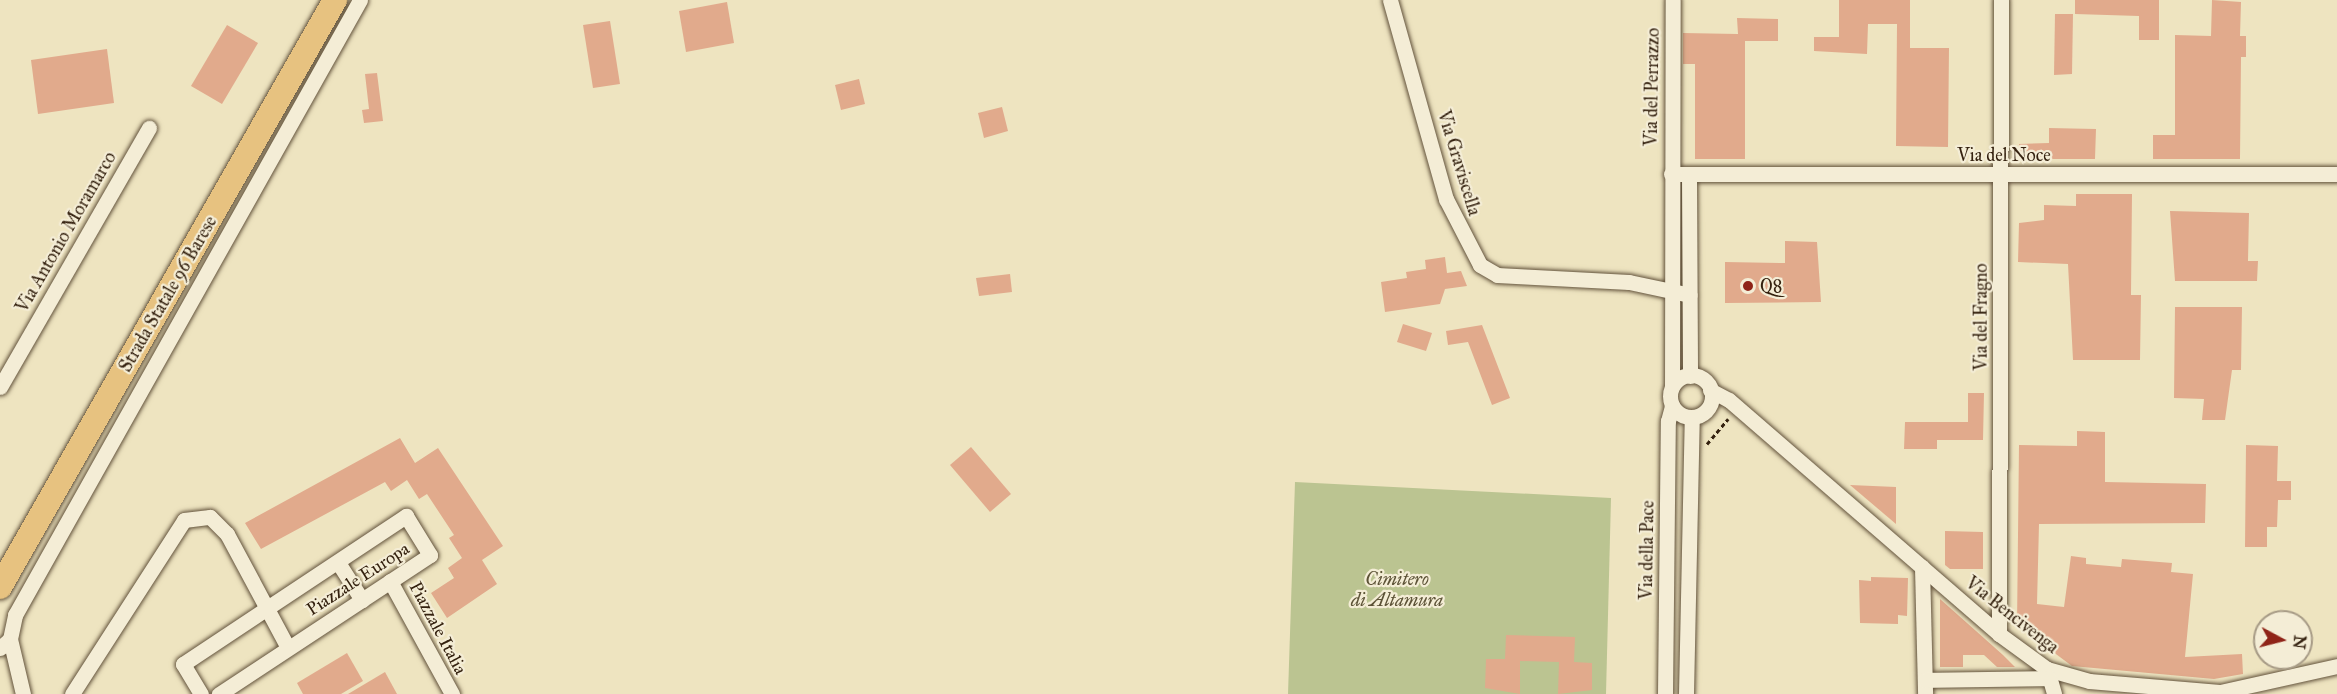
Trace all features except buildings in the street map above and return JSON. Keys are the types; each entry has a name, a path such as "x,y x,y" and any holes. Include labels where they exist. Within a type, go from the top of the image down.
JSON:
{"main road":[{"name":"Strada Statale 96 Barese","path":"0,587 335,0"}],"street":[{"path":"23,694 5,644 15,615 360,0"},
{"name":"Via Graviscella","path":"1390,0 1446,199 1480,265 1497,275 1629,282 1690,295"},
{"name":"Via del Perrazzo","path":"1671,174 1673,0"},
{"name":"Via del Fragno","path":"1999,634 2001,0"},
{"name":"Via Antonio Moramarco","path":"0,387 148,128"},
{"path":"1671,174 1669,290 1672,406 1682,416 1692,417"},
{"name":"Via del Noce","path":"1671,174 2337,174"},
{"path":"1689,174 1690,376"},
{"path":"1672,386 1690,376 1702,379 1710,397 1733,404"},
{"path":"1686,694 1692,417 1710,397"},
{"name":"Via Bencivenga","path":"1733,404 1999,634 2048,673 2089,681 2220,692 2337,666"},
{"name":"Via della Pace","path":"1665,694 1668,421 1672,406"},
{"name":"Piazzale Europa","path":"201,694 183,664 267,612 406,516 430,555 219,694"},
{"path":"72,694 184,520 210,517 227,534 288,648"},
{"path":"339,564 362,600"},
{"path":"1922,567 1925,687 2048,673 2054,694"},
{"name":"Piazzale Italia","path":"390,581 452,694"}],"path":[{"path":"1705,447 1733,404"}],"green space":[{"name":"Cimitero di Altamura","path":"1295,482 1611,498 1606,694 1288,694"}],"place":[{"name":"Q8","path":"1748,286"}]}
